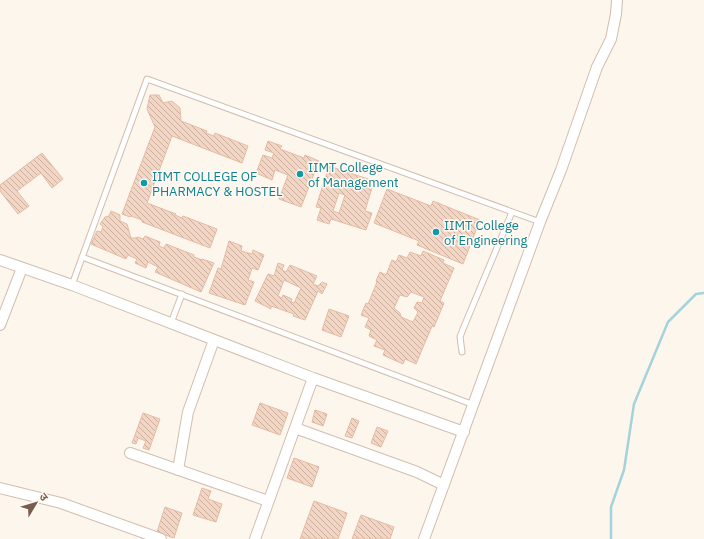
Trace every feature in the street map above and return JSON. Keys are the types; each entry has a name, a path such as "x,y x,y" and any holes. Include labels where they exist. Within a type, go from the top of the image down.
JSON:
{"street":[{"path":"424,539 540,222 561,170 597,67 611,37 616,14 616,0"},
{"path":"0,260 313,378 464,432"},
{"path":"0,325 22,268"},
{"path":"178,470 188,412 214,340"},
{"path":"256,539 268,501 313,378"},
{"path":"295,428 417,472 444,485"},
{"path":"130,453 268,501"},
{"path":"0,488 61,503 161,539"}],"lane":[{"path":"72,286 147,79 540,222"},
{"path":"462,352 460,337 512,212"},
{"path":"82,257 474,405"},
{"path":"171,324 182,294"}],"building":[{"name":"IIMT COLLEGE OF PHARMACY & HOSTEL","path":"150,95 159,95 163,103 172,101 180,108 181,121 207,131 206,133 214,136 215,133 248,146 242,163 172,136 147,203 176,214 175,215 182,218 183,216 217,229 210,248 142,222 142,220 122,214 155,127 147,109"},
{"name":"IIMT College of Management","path":"268,141 282,146 280,149 304,158 305,155 319,161 301,207 279,199 288,175 275,170 272,180 256,173 263,155 272,158 274,153 265,150"},
{"path":"42,153 63,179 52,188 41,173 17,191 29,206 18,214 0,191 0,185"},
{"path":"329,166 374,181 365,211 372,213 366,230 331,219 329,224 317,220 321,208 316,207","holes":["339,193 345,195 339,213 333,211"]},
{"name":"IIMT College of Engineering","path":"387,189 431,206 433,201 480,220 463,264 417,245 419,241 374,223"},
{"path":"111,211 120,215 120,221 127,224 131,238 138,237 143,239 145,236 160,242 159,246 164,248 166,244 194,255 194,257 214,263 201,292 155,272 158,267 148,262 146,268 135,263 137,259 128,255 126,259 91,244 97,231 101,232 103,227 100,224 105,217 109,216"},
{"path":"229,241 242,246 241,251 252,254 253,250 264,255 258,270 252,268 248,280 254,282 245,305 209,293 218,268 221,269"},
{"path":"423,251 444,260 443,263 454,268 440,301 444,303 434,327 432,326 416,364 405,359 403,364 383,355 385,350 374,346 377,340 369,336 371,330 365,327 369,318 361,315 366,303 368,304 380,272 386,275 392,260 396,262 399,255 407,258 410,252 421,256","holes":["411,292 424,297 422,303 417,302 414,308 418,312 413,322 401,317 400,313 394,308 400,295 407,297"]},
{"path":"278,263 284,265 282,270 286,272 290,265 317,276 313,284 318,286 322,282 327,284 322,294 318,291 305,320 293,316 294,314 271,306 271,309 255,301 268,274 274,276","holes":["284,280 301,288 294,303 291,302 292,299 283,295 282,298 278,296"]},
{"path":"329,309 349,316 341,337 322,330"},
{"path":"260,403 288,413 280,435 252,425"},
{"path":"315,410 327,414 323,426 312,422"},
{"path":"143,413 160,419 149,450 143,448 146,441 138,438 136,444 132,443"},
{"path":"352,418 359,421 352,438 345,436"},
{"path":"377,427 388,431 381,447 371,443"},
{"path":"294,458 319,467 312,487 287,478"},
{"path":"202,488 211,491 208,499 222,504 216,522 193,515"},
{"path":"314,501 347,513 338,539 300,539"},
{"path":"165,507 182,513 174,538 157,532"},
{"path":"361,515 394,527 390,539 352,539"}],"waterway":[{"path":"611,539 611,507 624,470 634,404 668,322 696,294 704,293"}],"place":[{"name":"IIMT College of Management","path":"300,174"},
{"name":"IIMT COLLEGE OF PHARMACY & HOSTEL","path":"144,183"},
{"name":"IIMT College of Engineering","path":"436,232"}]}
